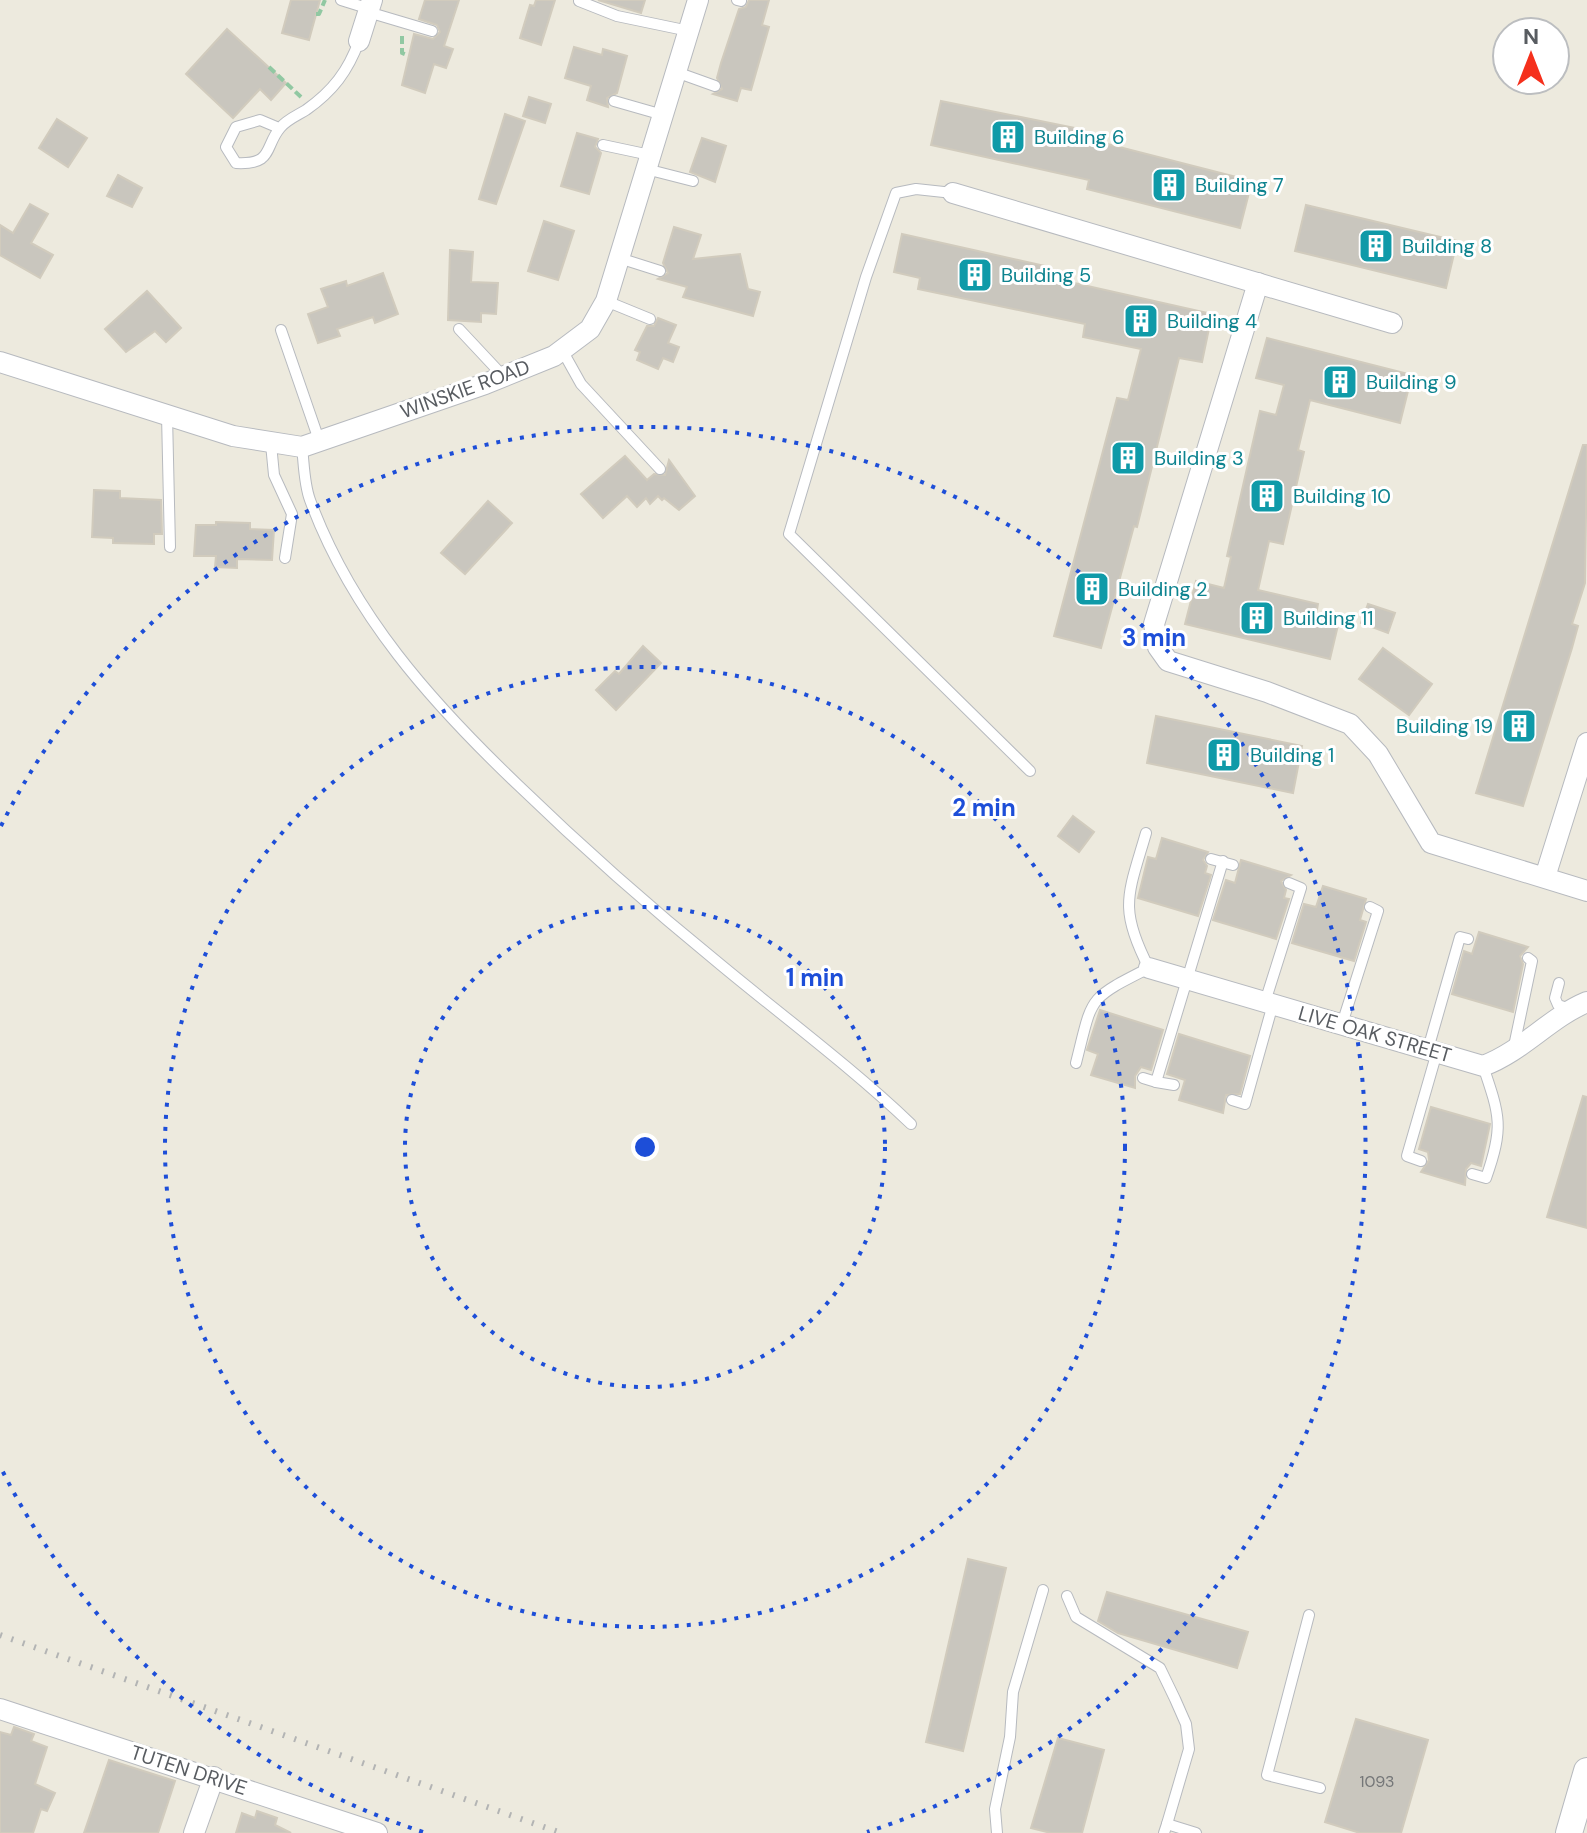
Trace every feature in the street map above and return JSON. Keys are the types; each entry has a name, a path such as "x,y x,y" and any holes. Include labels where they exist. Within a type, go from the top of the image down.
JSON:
{"street":[{"name":"WINSKIE ROAD","path":"0,362 271,444 310,443 503,376 562,350 590,329 606,301 698,0"},
{"path":"359,41 370,7"},
{"path":"953,193 1392,323"},
{"path":"1258,283 1154,624 1158,647 1168,661 1267,692 1350,724 1378,754 1431,843 1587,891"},
{"path":"1545,877 1587,743"},
{"name":"LIVE OAK STREET","path":"1149,968 1483,1066"},
{"path":"1483,1066 1512,1054 1578,1006"},
{"name":"TUTEN DRIVE","path":"0,1709 377,1833"},
{"path":"1569,1833 1587,1771"},
{"path":"194,1833 214,1777"}],"lane":[{"path":"341,0 370,7 432,31"},
{"path":"579,1 617,16 689,31"},
{"path":"279,128 260,120 236,127 226,147 236,163 252,164 271,150 279,128 310,107 348,70 359,41"},
{"path":"676,72 715,86"},
{"path":"614,101 663,115"},
{"path":"603,145 693,181"},
{"path":"953,193 916,189 896,193 866,277 789,534 1030,771"},
{"path":"619,258 660,271"},
{"path":"606,301 650,319"},
{"path":"459,329 503,376"},
{"path":"281,330 310,443 309,498 344,571 391,649 443,714 588,853 860,1075 911,1124"},
{"path":"562,350 581,384 660,469"},
{"path":"167,415 170,547"},
{"path":"271,444 274,475 292,514 285,558"},
{"path":"1076,1063 1091,1004 1102,991 1149,968 1130,931 1128,893 1146,833"},
{"path":"1156,1082 1222,862"},
{"path":"1289,883 1314,891"},
{"path":"1232,1100 1245,1104 1301,888"},
{"path":"1342,1024 1378,911 1370,907"},
{"path":"1421,1161 1407,1156 1460,937 1468,939"},
{"path":"1512,1054 1514,1032 1532,961 1528,958"},
{"path":"1559,983 1555,998 1558,1005 1578,1006"},
{"path":"1472,1174 1486,1178 1499,1139 1498,1113 1483,1066"},
{"path":"1143,1078 1174,1085"},
{"path":"997,1833 995,1809 1010,1737 1013,1692 1043,1590"},
{"path":"1067,1596 1076,1617 1160,1668 1186,1724 1189,1749 1165,1828 1196,1833"},
{"path":"1309,1615 1267,1775 1320,1788"}],"path":[{"path":"316,14 319,14 325,0"},
{"path":"269,67 310,107"}],"building":[{"path":"291,0 320,0 309,40 282,33"},
{"path":"425,0 459,0 444,46 453,49 446,68 434,64 425,93 402,85 414,34 433,39 440,32 437,25 419,19"},
{"path":"536,0 555,0 541,45 520,38 530,5 534,6"},
{"path":"598,0 645,0 641,13"},
{"path":"749,0 769,0 762,25 769,27 751,90 741,88 737,101 713,94 722,89 717,78 721,63 739,9 746,7"},
{"path":"227,29 286,83 271,100 260,89 233,118 186,74"},
{"path":"574,47 602,55 603,49 627,56 617,93 607,98 608,107 587,100 591,86 565,78"},
{"path":"529,97 551,104 545,123 523,116"},
{"path":"941,101 1085,130 1084,138 1252,181 1240,228 1087,189 1089,180 931,145"},
{"path":"505,114 525,121 496,204 479,199"},
{"path":"57,119 87,138 68,167 39,148"},
{"path":"577,133 598,139 595,147 601,153 589,194 561,186"},
{"path":"702,138 726,146 715,182 690,172"},
{"path":"118,175 142,188 132,207 107,196"},
{"path":"30,204 48,214 31,243 53,255 40,278 0,255 0,225 13,233"},
{"name":"Building 8","path":"1306,205 1457,241 1446,288 1295,251"},
{"path":"544,221 574,231 558,280 528,271"},
{"path":"674,227 701,235 693,259 740,254 748,289 760,292 753,316 683,297 687,287 658,279 668,273 663,263"},
{"path":"902,234 1045,266 1043,276 1212,314 1202,362 1179,358 1137,527 1134,526 1101,648 1054,636 1117,398 1128,400 1141,349 1083,337 1085,324 918,289 920,278 894,272"},
{"path":"450,250 473,252 471,282 498,283 496,314 481,313 481,322 448,320"},
{"path":"383,273 398,314 375,323 373,317 337,329 340,336 318,343 308,314 328,307 321,289 346,281 347,286"},
{"path":"147,291 181,328 166,342 155,331 126,352 105,329"},
{"path":"658,318 676,325 668,343 679,347 673,362 663,358 658,369 637,360 640,352 635,350 647,326 654,326"},
{"path":"1267,338 1412,375 1400,423 1310,400 1298,450 1304,452 1283,544 1269,541 1258,590 1318,604 1316,615 1339,621 1330,659 1185,624 1196,581 1224,588 1231,557 1227,556 1260,411 1276,415 1284,385 1256,378"},
{"path":"1583,445 1587,445 1585,583 1572,624 1578,626 1523,806 1476,793"},
{"path":"625,456 647,480 654,474 665,475 669,460 695,496 679,510 658,496 650,504 646,498 637,507 627,496 603,518 581,494"},
{"path":"94,490 120,491 120,498 161,500 162,534 154,534 154,544 113,543 113,538 92,537"},
{"path":"488,501 512,523 465,574 441,553"},
{"path":"216,522 250,523 250,529 274,530 272,560 237,559 237,568 215,567 216,556 194,556 196,525 216,525"},
{"path":"1368,604 1395,613 1388,633 1361,623"},
{"path":"643,646 661,663 616,710 596,690 615,671 619,674"},
{"path":"1383,648 1432,684 1409,715 1359,679"},
{"name":"Building 1","path":"1156,716 1302,746 1293,793 1147,763"},
{"path":"1073,816 1094,832 1079,852 1058,836"},
{"path":"1162,838 1208,852 1203,860 1207,866 1205,873 1211,875 1198,916 1138,898 1148,857 1156,859"},
{"path":"1241,860 1291,875 1281,881 1286,890 1284,898 1289,899 1276,939 1213,920 1226,880 1235,883"},
{"path":"1323,886 1366,899 1360,920 1366,922 1354,961 1292,943 1304,904 1316,907"},
{"path":"1479,932 1528,947 1520,956 1523,964 1513,1012 1452,994 1464,951 1472,954"},
{"path":"1100,1010 1163,1030 1151,1070 1141,1067 1135,1076 1135,1088 1091,1075 1098,1054 1087,1050"},
{"path":"1179,1034 1250,1056 1240,1094 1226,1095 1223,1113 1179,1100 1185,1080 1167,1074"},
{"path":"1583,1096 1587,1097 1587,1228 1547,1217"},
{"path":"1431,1107 1490,1124 1481,1166 1471,1163 1466,1169 1465,1185 1421,1172 1429,1160 1428,1152 1419,1149"},
{"path":"968,1559 1006,1568 963,1751 926,1742"},
{"path":"1107,1592 1248,1632 1237,1668 1118,1633 1098,1621"},
{"path":"1356,1719 1428,1740 1401,1833 1360,1833 1325,1822"},
{"path":"14,1727 34,1734 31,1741 47,1747 35,1784 55,1793 47,1811 41,1809 33,1833 0,1833 0,1732 11,1735"},
{"path":"1058,1738 1104,1750 1082,1833 1051,1833 1031,1828"},
{"path":"109,1760 175,1781 158,1833 84,1833"},
{"path":"257,1811 277,1818 275,1825 291,1833 236,1833 242,1813 255,1818"}],"railway":[{"path":"0,1635 561,1833"}],"place":[{"name":"Building 6","path":"1008,137"},
{"name":"Building 7","path":"1169,185"},
{"name":"Building 8","path":"1376,246"},
{"name":"Building 5","path":"975,275"},
{"name":"Building 4","path":"1141,321"},
{"name":"Building 9","path":"1340,382"},
{"name":"Building 3","path":"1128,458"},
{"name":"Building 10","path":"1267,496"},
{"name":"Building 2","path":"1092,589"},
{"name":"Building 11","path":"1257,618"},
{"name":"Building 19","path":"1519,726"},
{"name":"Building 1","path":"1224,755"}]}
